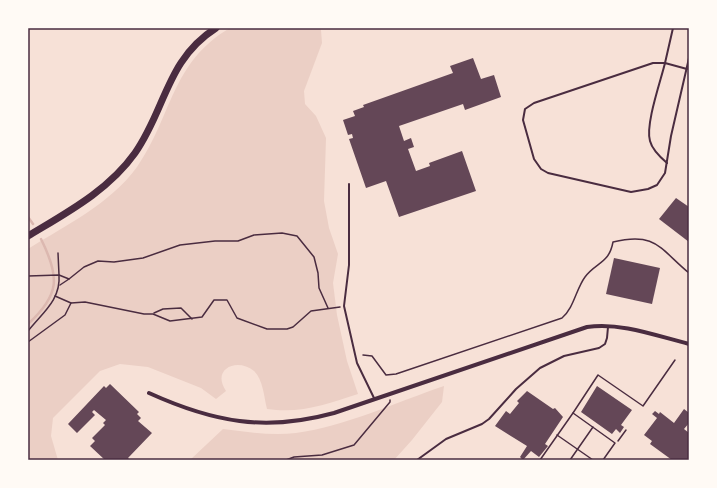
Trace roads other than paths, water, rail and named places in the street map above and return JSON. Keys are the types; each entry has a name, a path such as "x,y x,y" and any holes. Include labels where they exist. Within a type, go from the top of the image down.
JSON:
{"main road":[{"path":"28,236 89,198 121,170 144,139 179,64 195,44 214,28"}],"street":[{"path":"149,393 183,408 214,416 273,423 317,418 588,327 620,327 689,344"}],"lane":[{"path":"667,163 651,145 649,138 651,121 673,28"},
{"path":"686,69 665,63 653,63 534,103 525,109 523,120 534,159 541,168 548,173 637,192 657,185 665,173 671,136 689,58"},
{"path":"349,184 349,266 344,306 357,363 374,399"},
{"path":"417,460 446,439 482,424 489,419 516,389 540,368 564,356 599,348 604,344 607,338 608,326"}],"waterway":[{"path":"28,217 33,224"},
{"path":"28,324 39,314 46,304 54,285 54,275 51,264 41,239"}]}
